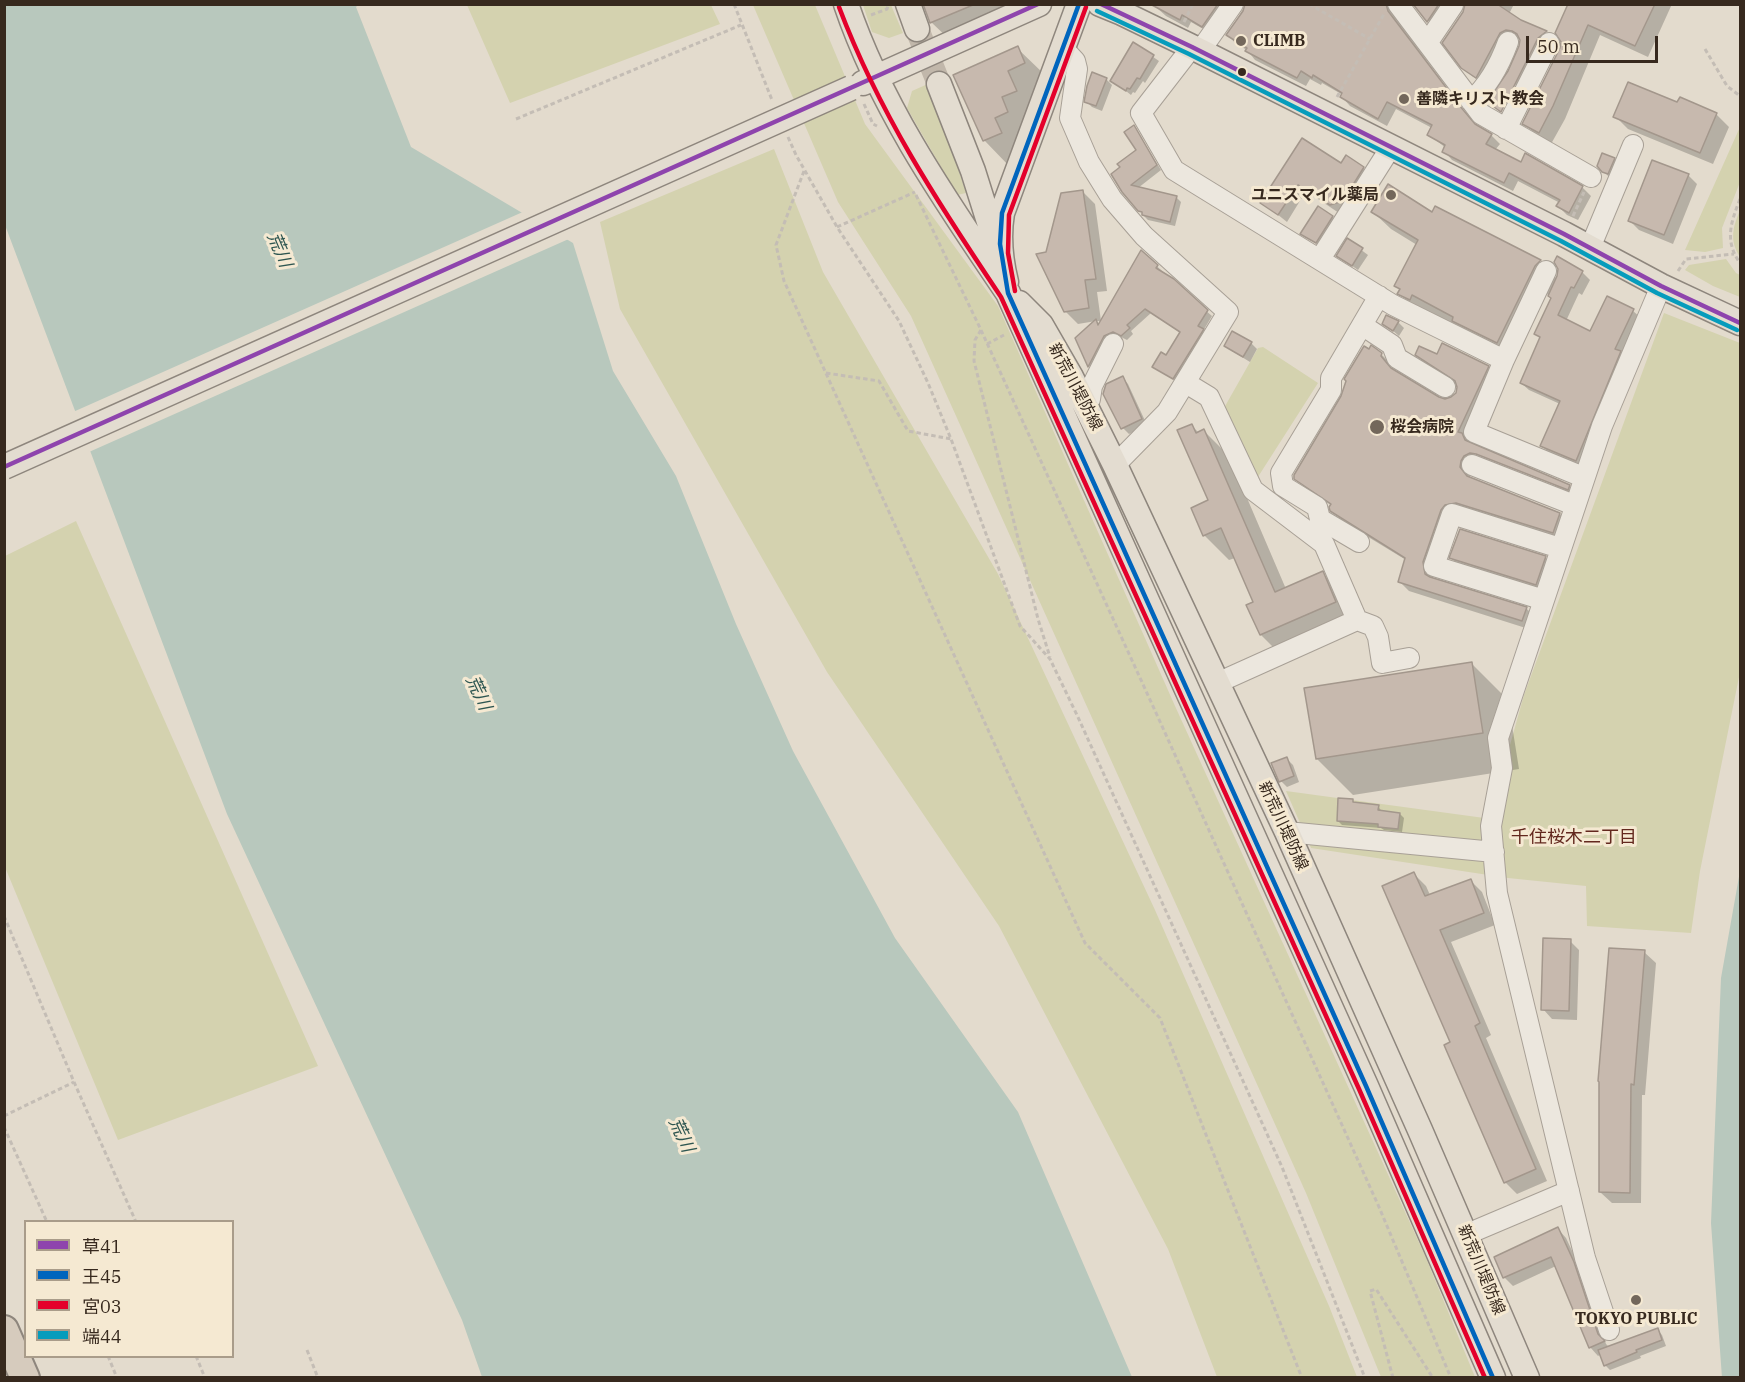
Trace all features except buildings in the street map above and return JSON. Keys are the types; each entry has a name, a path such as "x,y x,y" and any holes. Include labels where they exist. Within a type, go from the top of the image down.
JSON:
{"highway":[{"path":"4,1330 25,1377"}],"main road":[{"name":"新荒川堤防線","path":"846,4 857,36 876,77 932,181 1008,293 1371,1097 1493,1377"},
{"path":"908,4 917,29"},
{"path":"4,467 855,97 876,77 1039,4"},
{"path":"1000,257 1002,213 1079,4"},
{"path":"1100,4 1196,49 1590,248 1669,279 1740,323"},
{"path":"939,84 973,171 1000,257 1008,293"},
{"name":"新荒川堤防線","path":"1008,293 1041,324 1086,405 1115,465 1287,832 1527,1377"},
{"path":"4,1359 13,1377"}],"street":[{"path":"1233,4 1142,114 1174,170 1393,305 1504,360"},
{"path":"1428,42 1453,5"},
{"path":"1391,9 1428,42 1480,114 1591,177"},
{"path":"1471,101 1480,93 1501,62 1508,42"},
{"path":"1506,129 1550,44"},
{"path":"1063,48 1075,61 1077,69 1070,118 1089,162 1112,200 1144,236 1228,312 1167,412 1115,465"},
{"path":"1590,248 1633,145"},
{"path":"1320,259 1391,147"},
{"path":"1546,271 1504,360 1474,432 1583,477"},
{"path":"1609,1330 1585,1258 1496,881 1491,826 1502,768 1497,738 1602,426 1669,279"},
{"path":"1359,542 1320,519 1317,507 1283,486 1281,473 1331,390 1331,378 1378,296"},
{"path":"1362,325 1392,345 1397,358 1445,387"},
{"path":"1086,405 1090,399 1092,386 1113,344"},
{"path":"1186,384 1209,397 1253,490 1324,544 1357,620"},
{"path":"1472,465 1574,505"},
{"path":"1544,600 1434,566 1452,514 1560,548"},
{"path":"1217,683 1357,620 1373,626 1378,637 1382,663 1409,658"},
{"path":"1287,832 1494,852"},
{"path":"1465,1234 1569,1191"}],"path":[{"path":"734,4 775,108"},
{"path":"870,16 887,9 889,4"},
{"path":"1184,22 1193,4"},
{"path":"1309,4 1370,39"},
{"path":"1337,98 1370,39 1391,9"},
{"path":"516,119 741,26"},
{"path":"1705,49 1727,86 1740,96"},
{"path":"855,97 864,104 873,124 880,127"},
{"path":"788,136 837,227 899,321 951,439 1020,626 1050,659"},
{"path":"805,170 776,245 784,281 1085,943 1160,1018 1302,1377"},
{"path":"1571,220 1591,177"},
{"path":"837,227 915,192 981,330 1162,726 1379,1207 1451,1377"},
{"path":"1740,199 1730,224 1729,236 1734,254 1740,263"},
{"path":"1669,279 1686,260 1734,254"},
{"path":"981,330 975,340 974,361 1050,659 1282,1167 1365,1377"},
{"path":"987,344 1006,334"},
{"path":"826,373 879,381 908,431 951,439"},
{"path":"4,916 136,1220"},
{"path":"4,1116 74,1082"},
{"path":"4,1127 47,1220"},
{"path":"1393,1377 1370,1292 1376,1289 1433,1377"},
{"path":"306,1350 318,1377"},
{"path":"109,1358 117,1377"},
{"path":"197,1358 205,1377"}],"shaded area":[{"path":"467,5 711,5 720,24 510,103"},
{"path":"753,5 815,5 865,124 998,306 1175,706 1426,1258 1475,1377 1381,1377 1306,1193 911,316 838,202"},
{"path":"863,5 891,5 903,33 889,38 872,32"},
{"path":"930,83 966,193 957,195 907,108 912,91"},
{"path":"1740,127 1740,182 1722,228 1723,248 1705,252 1685,250"},
{"path":"774,149 823,272 998,574 1155,910 1329,1306 1357,1377 1217,1377 1168,1249 999,926 827,672 620,309 600,222"},
{"path":"1740,210 1740,257 1734,245 1733,234"},
{"path":"1726,259 1740,275 1740,297 1713,286 1685,270 1689,265"},
{"path":"1664,313 1740,343 1740,672 1700,871 1691,933 1587,926 1586,886 1508,878 1311,848 1286,791 1499,820 1508,752 1524,695"},
{"path":"1263,347 1318,383 1256,480 1224,408 1258,348"},
{"path":"76,521 318,1066 118,1140 5,867 5,556"}],"water":[{"name":"荒川","path":"5,5 358,5 356,7 411,147 573,243 613,371 676,476 736,624 793,751 895,938 1018,1112 1132,1377 482,1377 462,1320 227,814 5,225"},
{"path":"1740,871 1740,1377 1722,1378 1711,1223 1721,978"}],"pier":[{"path":"525,211 571,238 89,452 73,412"}],"tunnel":[{"path":"917,29 939,84"}],"transit line":[{"name":"草41","path":"4,467 1038,4"},
{"name":"王45","path":"1079,4 1002,213 1000,244 1008,293 1366,1086 1493,1378"},
{"name":"草41","path":"1101,4 1192,47 1564,234 1661,286 1740,323"},
{"name":"宮03","path":"839,7 872,84 891,121 933,192 1001,297 1359,1089 1485,1378"},
{"name":"宮03","path":"1015,291 1008,253 1009,215 1086,7"},
{"name":"端44","path":"1097,11 1189,54 1561,241 1657,293 1737,330"}],"place":[{"name":"CLIMB","path":"1241,41"},
{"name":"善隣キリスト教会","path":"1404,99"},
{"name":"ユニスマイル薬局","path":"1391,195"},
{"name":"桜会病院","path":"1377,427"},
{"name":"TOKYO PUBLIC","path":"1636,1300"}],"district":[{"name":"千住桜木二丁目","path":"1574,838"}]}
